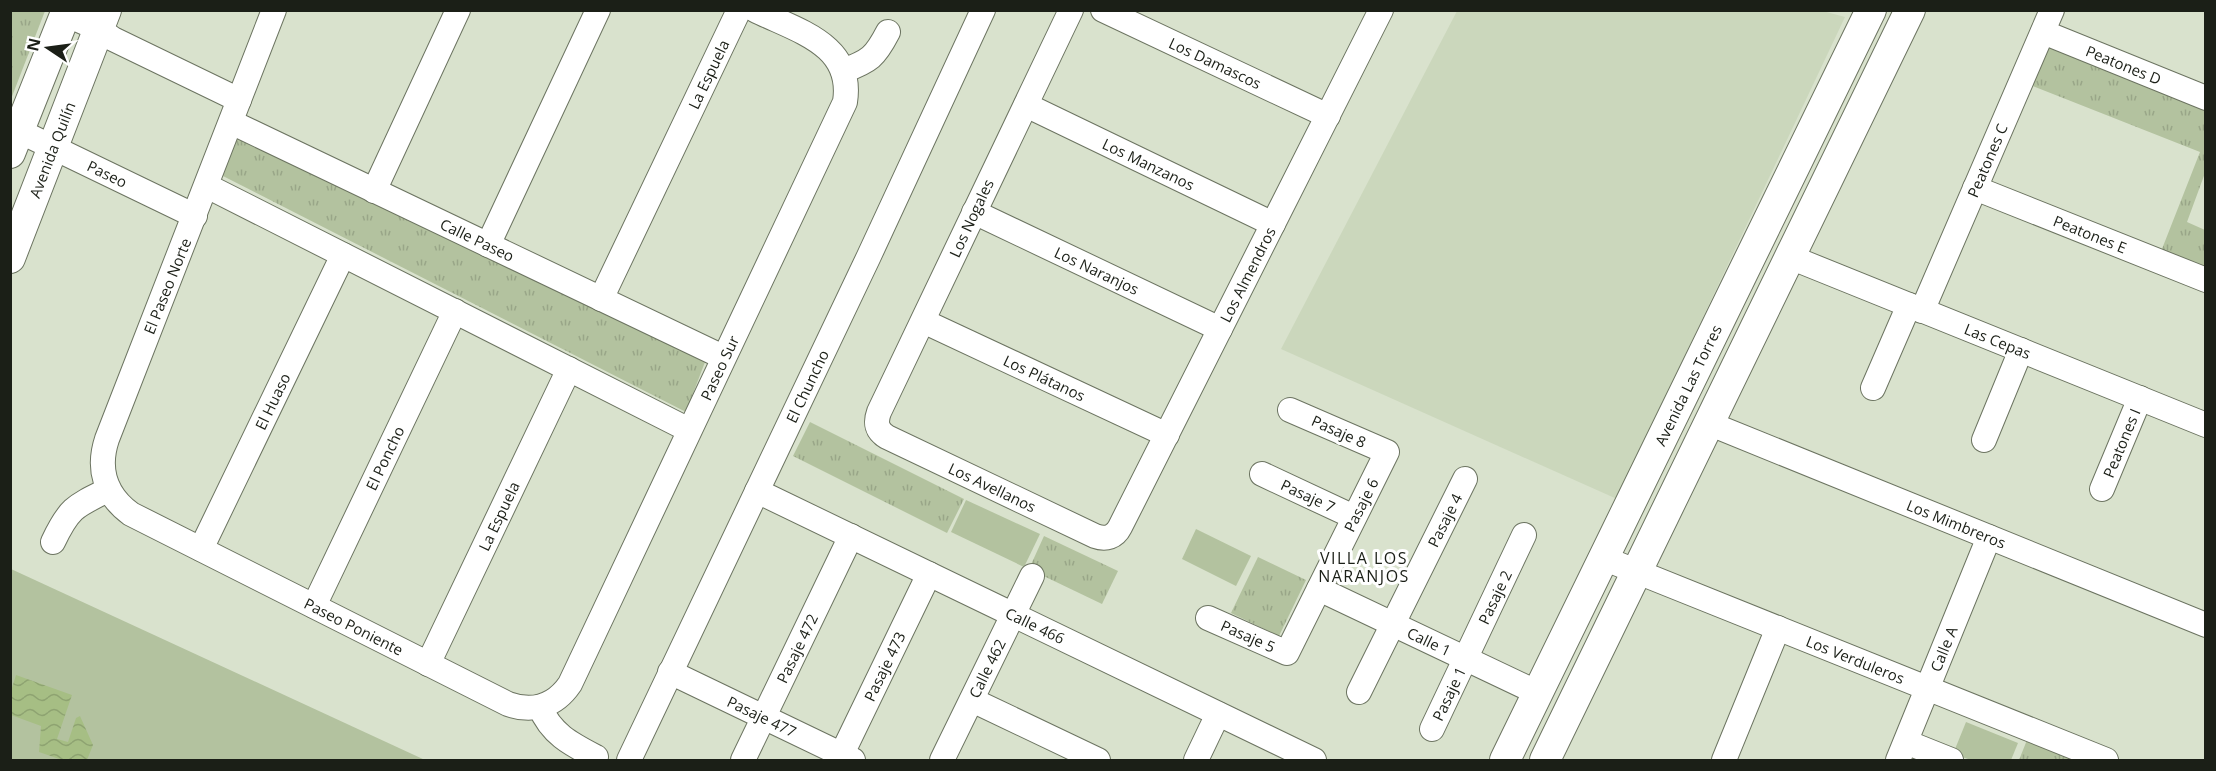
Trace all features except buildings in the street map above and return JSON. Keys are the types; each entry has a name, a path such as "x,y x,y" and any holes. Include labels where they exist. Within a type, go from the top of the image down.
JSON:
{"main road":[{"path":"1545,760 1910,10"},
{"path":"15,142 66,12"},
{"path":"1867,18 1882,27 1895,40"},
{"name":"Avenida Las Torres","path":"1505,760 1867,18"},
{"name":"Avenida Quilín","path":"10,258 53,147 109,27"}],"street":[{"name":"El Paseo Norte","path":"108,489 102,459 107,439 274,10"},
{"path":"374,190 458,10"},
{"path":"488,245 598,10"},
{"name":"La Espuela","path":"601,299 739,10"},
{"path":"755,10 827,47 834,54 843,71 873,57 888,32"},
{"name":"El Chuncho","path":"629,760 869,256 982,10"},
{"name":"Los Nogales","path":"878,427 879,412 1071,10"},
{"name":"Los Damascos","path":"1103,10 1328,117"},
{"name":"Peatones C","path":"1873,388 1975,188 2052,10"},
{"name":"Los Almendros","path":"1110,537 1120,527 1380,11"},
{"path":"66,12 109,27 238,104"},
{"name":"Peatones D","path":"2043,32 2205,98"},
{"name":"Paseo Sur","path":"540,707 558,698 570,684 841,112 846,91 843,71"},
{"name":"Calle Paseo","path":"238,104 374,190 723,357"},
{"name":"Los Manzanos","path":"1026,105 1273,224"},
{"name":"Paseo","path":"15,142 53,147 195,216"},
{"path":"207,186 689,430"},
{"name":"Peatones E","path":"1975,188 2205,280"},
{"name":"Los Naranjos","path":"974,212 1220,329"},
{"name":"El Huaso","path":"201,549 343,255"},
{"name":"Las Cepas","path":"1790,257 2205,425"},
{"name":"El Poncho","path":"315,606 455,311"},
{"name":"Los Plátanos","path":"922,321 1167,435"},
{"path":"1984,440 2021,350"},
{"name":"La Espuela","path":"428,664 569,369"},
{"name":"Peatones I","path":"2102,489 2140,398"},
{"name":"Pasaje 8","path":"1290,410 1387,452"},
{"name":"Los Mimbreros","path":"1708,423 2205,624"},
{"name":"Los Avellanos","path":"878,427 887,437 1095,536 1110,537"},
{"name":"Pasaje 6","path":"1319,589 1387,452"},
{"name":"Pasaje 7","path":"1262,474 1354,517"},
{"name":"Pasaje 4","path":"1359,692 1465,479"},
{"path":"53,542 64,518 71,510 81,502 108,489"},
{"name":"Paseo Poniente","path":"108,489 114,499 130,514 508,704 524,708 540,707"},
{"name":"Calle 466","path":"757,491 1218,714 1302,758"},
{"name":"Pasaje 2","path":"1464,658 1524,535"},
{"name":"Pasaje 472","path":"743,760 851,536"},
{"name":"Calle A","path":"1902,751 1989,537"},
{"name":"Los Verduleros","path":"1603,558 2106,760"},
{"name":"Pasaje 473","path":"845,759 929,574"},
{"name":"Calle 462","path":"942,760 1032,576"},
{"name":"Calle 1","path":"1319,589 1538,693"},
{"name":"Pasaje 5","path":"1208,618 1287,653 1319,589"},
{"path":"1724,760 1778,628"},
{"name":"Pasaje 1","path":"1432,729 1464,658"},
{"name":"Pasaje 477","path":"670,672 845,759"},
{"path":"972,700 1098,760"},
{"path":"540,707 544,717 558,734 596,757"},
{"path":"1196,760 1218,714"},
{"path":"1902,751 1951,760"}],"shaded area":[{"path":"1819,10 1845,17 1617,499 1281,349 1457,11"}],"green space":[{"path":"10,11 45,11 11,99"},
{"path":"2047,44 2205,109 2205,173 2187,222 2205,230 2205,272 2160,254 2200,152 2030,85"},
{"path":"235,137 705,362 686,412 221,175"},
{"path":"810,422 964,499 947,533 793,456"},
{"path":"966,500 1040,534 1024,567 951,532"},
{"path":"1196,529 1251,556 1236,586 1182,559"},
{"path":"1044,536 1118,571 1102,604 1029,569"},
{"path":"1258,557 1306,580 1279,636 1231,613"},
{"path":"11,569 425,760 11,760"},
{"path":"1966,722 2018,743 2011,760 1971,760 1953,754"},
{"path":"2027,740 2076,760 2019,760"}],"water":[{"path":"16,675 72,695 57,739 68,742 76,718 80,716 93,745 87,760 62,760 39,752 41,726 11,715 11,691"}],"district":[{"name":"VILLA LOS NARANJOS","path":"1364,567"}]}
